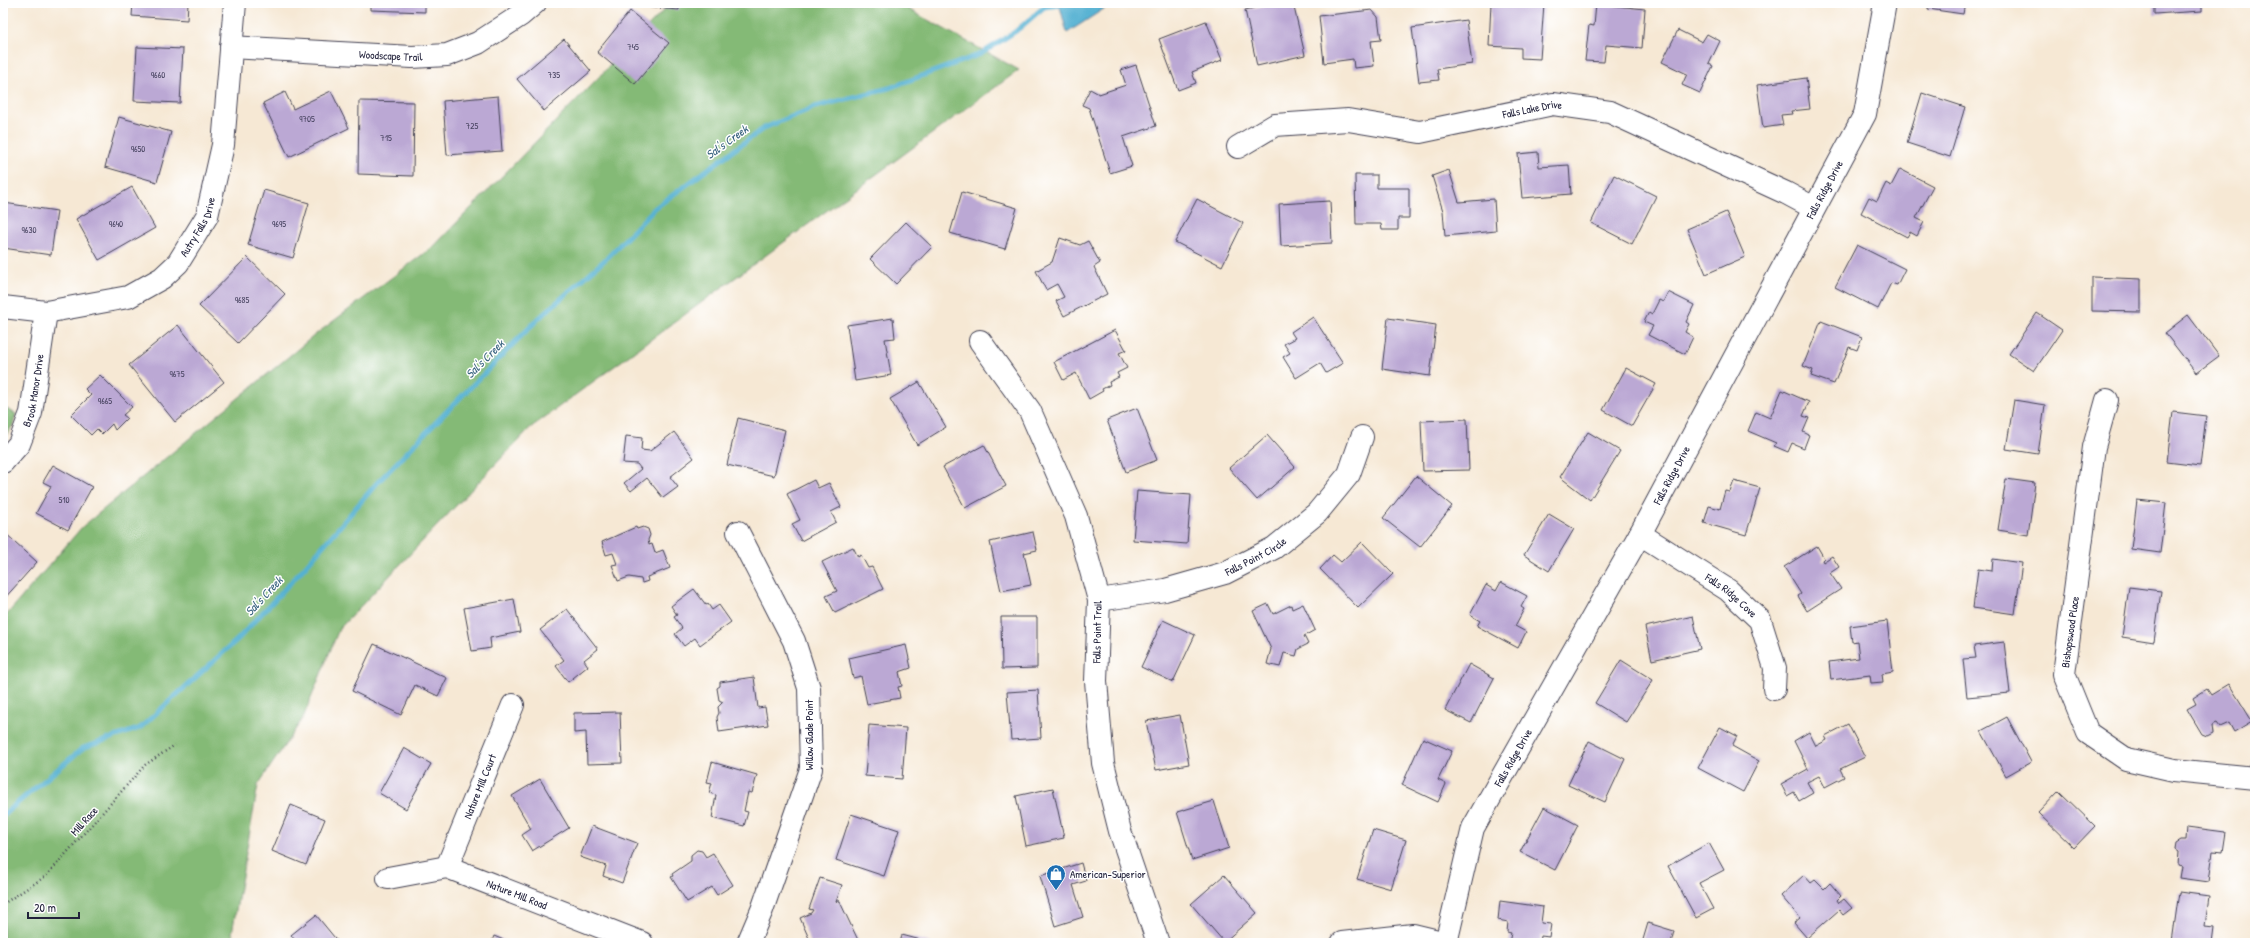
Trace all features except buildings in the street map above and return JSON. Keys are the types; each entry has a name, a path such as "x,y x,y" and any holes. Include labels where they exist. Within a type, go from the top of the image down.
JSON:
{"street":[{"name":"Autry Falls Drive","path":"3,307 46,312 128,297 162,278 178,262 207,216 223,145 235,3"},
{"name":"Woodscape Trail","path":"231,47 412,57 447,55 478,43 521,15 535,3"},
{"name":"Falls Ridge Drive","path":"1446,943 1472,828 1640,534 1865,114 1885,3"},
{"name":"Falls Lake Drive","path":"1238,147 1275,125 1348,120 1420,132 1553,104 1610,112 1786,193 1814,208"},
{"name":"Brook Manor Drive","path":"3,462 18,444 31,413 46,312"},
{"name":"Falls Point Trail","path":"980,341 1030,411 1076,516 1099,600 1096,681 1103,763 1120,831 1158,943"},
{"name":"Bishopswood Place","path":"2107,400 2094,447 2064,674 2088,733 2126,759 2174,770 2255,778"},
{"name":"Falls Point Circle","path":"1099,600 1165,590 1225,573 1274,548 1317,513 1349,474 1362,437"},
{"name":"Willow Glade Point","path":"738,532 794,641 810,695 811,770 762,910 748,943"},
{"name":"Falls Ridge Cove","path":"1640,534 1728,590 1760,620 1775,668 1774,689"},
{"name":"Nature Mill Court","path":"447,867 512,705"},
{"path":"388,878 447,867"},
{"name":"Nature Mill Road","path":"447,867 642,943"},
{"path":"1342,943 1413,935 1446,943"}],"path":[{"name":"Mill Race","path":"3,904 46,876 145,765 175,745"}],"green space":[{"path":"671,3 897,3 1019,70 530,428 339,629 303,718 258,785 232,933 236,943 3,943 3,619 82,527 316,334 434,246"},
{"path":"3,407 16,414 13,425 3,440"}],"water":[{"path":"1059,3 1113,3 1067,33"}],"waterway":[{"path":"1044,7 1076,3"},
{"name":"Sal's Creek","path":"3,815 83,748 140,728 238,639 304,568 377,483 538,319 608,257 655,208 764,128 815,107 889,88 981,54 1016,31 1044,7"}],"place":[{"name":"American-Superior","path":"1056,891"}]}
